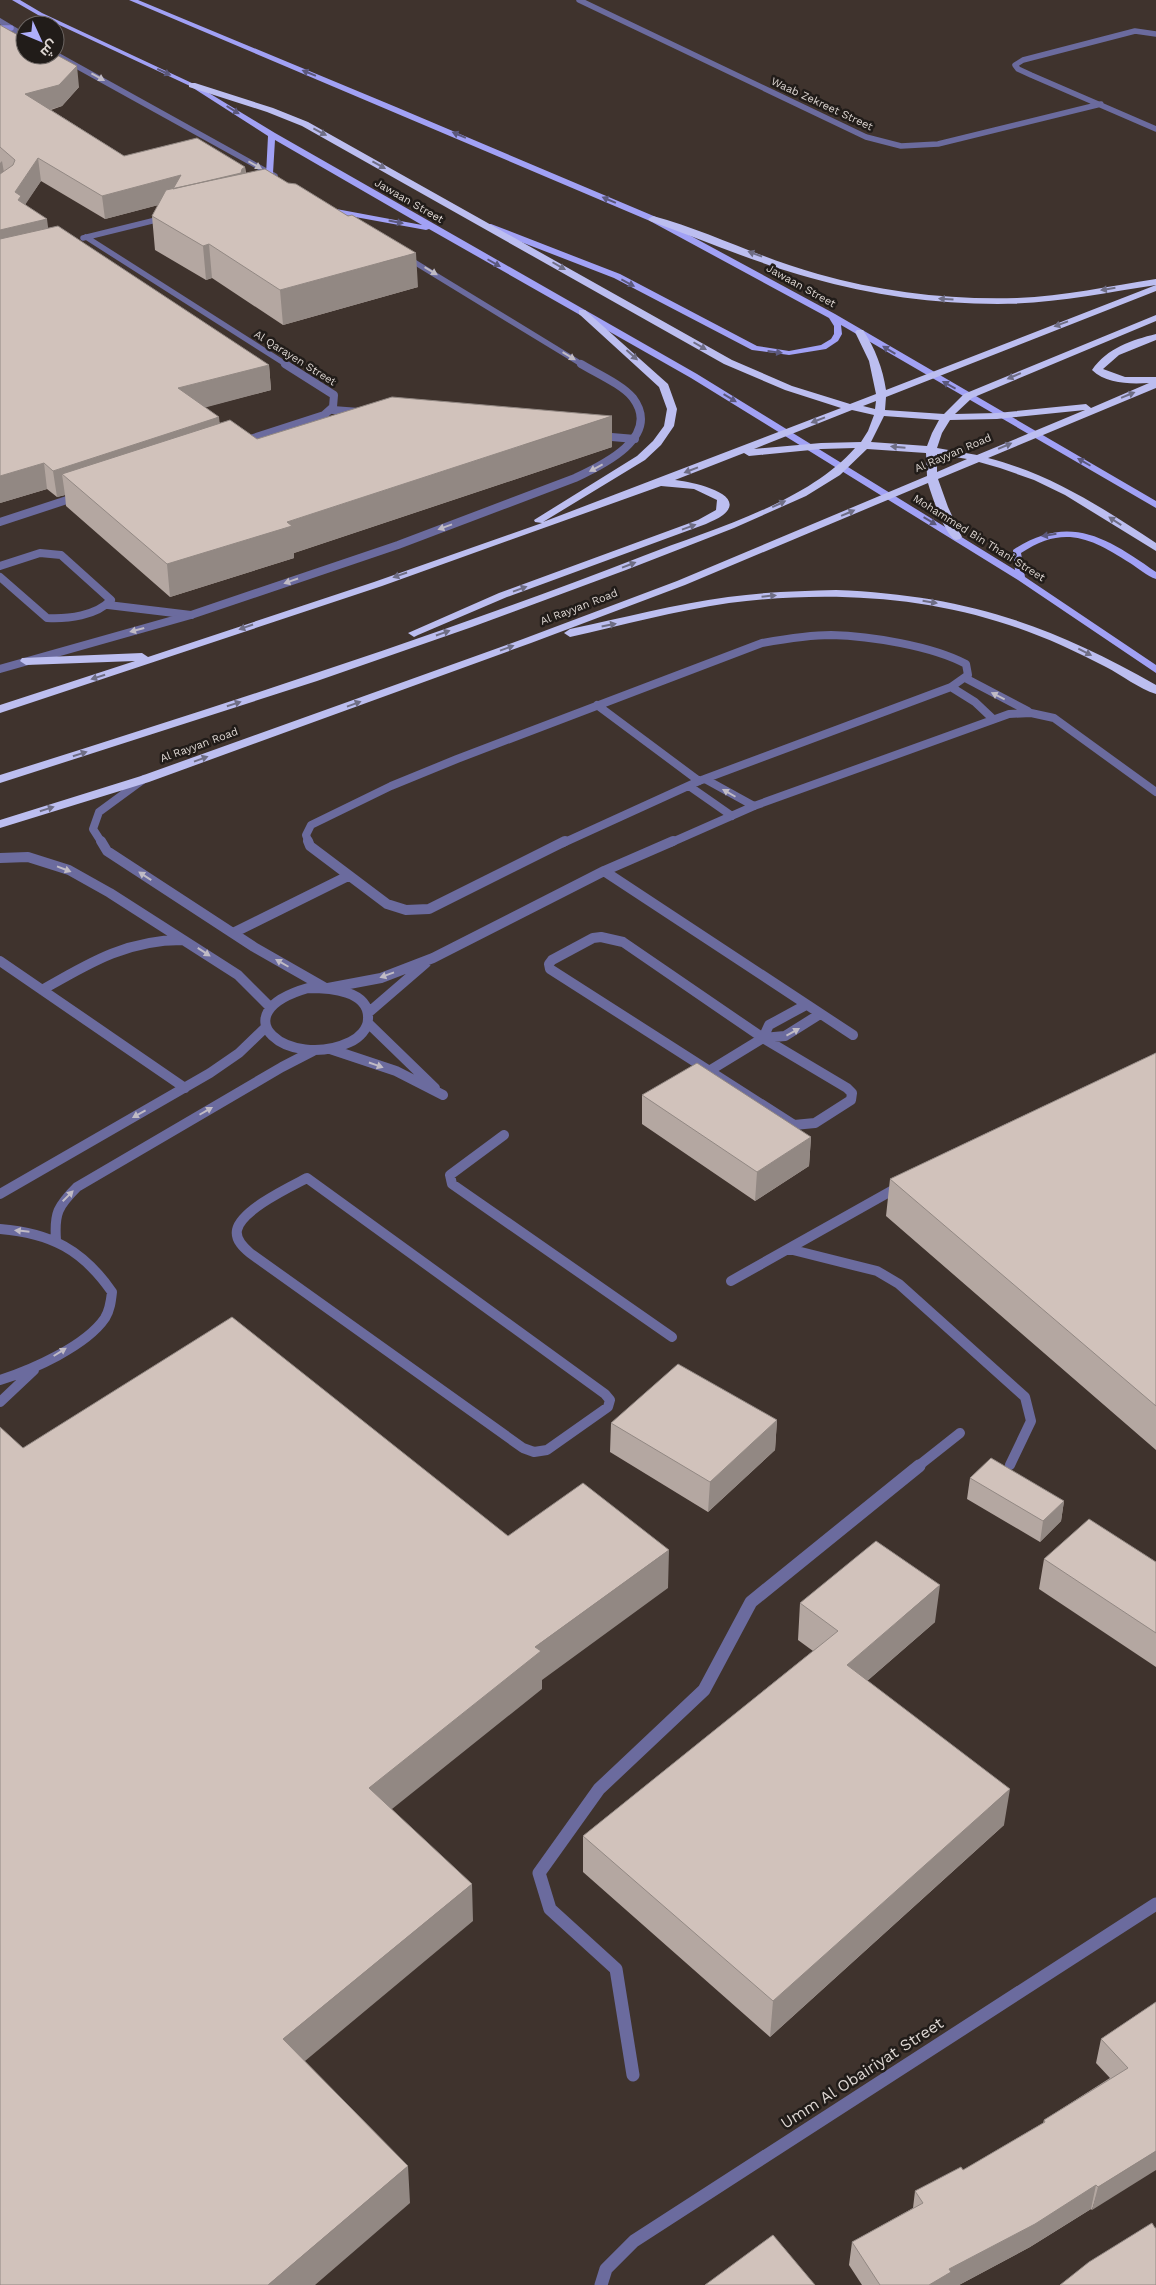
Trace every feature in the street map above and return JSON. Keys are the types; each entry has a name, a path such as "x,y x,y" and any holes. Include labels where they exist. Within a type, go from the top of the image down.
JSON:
{"highway":[{"path":"192,85 270,110 305,124 728,362 763,379 798,392 851,407 881,412 946,417 1005,416 1104,405"},
{"path":"653,219 814,275 880,291 945,300 1000,301 1042,298 1156,282"},
{"path":"0,709 512,536 658,483 1156,288"},
{"path":"512,536 641,458 657,443 669,426 672,409 664,386 632,355 582,312"},
{"path":"956,537 941,506 931,478 931,450 936,433 946,417 968,396 1156,318"},
{"path":"0,779 298,683 540,599 685,544 762,512 813,488 842,467 864,445 875,428 881,412 883,394 880,375 860,332"},
{"path":"1156,337 1112,355 1101,362 1098,370 1107,376 1124,382 1156,382"},
{"name":"Al Rayyan Road","path":"0,824 145,779 527,641 698,576 1156,382"},
{"path":"723,457 775,449 864,445 931,450 976,459 1037,477 1071,493 1156,548"},
{"path":"298,683 503,595 702,522 720,512 723,506 722,499 706,489 678,483 658,483"},
{"path":"527,641 727,601 784,595 846,594 892,596 939,604 1012,622 1071,645 1156,690"},
{"path":"26,661 161,656"}],"main road":[{"name":"Jawaan Street","path":"15,0 40,14 192,85 436,230 694,376 785,432"},
{"name":"Jawaan Street","path":"132,0 394,108 653,219 832,316 930,375"},
{"path":"269,177 272,134"},
{"path":"331,210 436,230"},
{"path":"486,225 617,276 755,348 789,353 823,347 834,341 838,334 838,326 832,316"},
{"path":"930,375 1005,416 1156,505"},
{"name":"Mohammed Bin Thani Street","path":"785,432 1021,578 1156,670"},
{"path":"1021,578 1016,552 1030,541 1047,534 1082,536 1100,541 1126,555 1156,576"}],"street":[{"name":"Waab Zekreet Street","path":"579,0 866,137 900,146 938,144 1101,104"},
{"path":"0,22 15,30"},
{"path":"0,28 11,28"},
{"path":"1156,34 1135,31 1022,60 1015,65 1018,69 1031,76 1156,128"},
{"path":"65,60 269,177 285,182"},
{"path":"323,205 348,221"},
{"path":"77,240 171,217"},
{"name":"Al Qarayen Street","path":"86,237 334,395 336,403 333,410"},
{"path":"2,668 191,615 398,544 549,489 597,468 621,453 635,439 641,424 641,414 633,398 611,382 399,252"},
{"path":"241,443 324,415 333,410 372,414"},
{"path":"596,436 635,439"},
{"path":"0,522 83,494"},
{"path":"0,566 40,553 61,555 108,595 111,600 108,605"},
{"path":"0,577 47,618 69,618 108,605 172,611 191,615"},
{"path":"807,636 832,636 909,645 962,660 966,664 969,673 967,679 951,687 702,780 600,824 429,909 406,910 386,904 310,846 306,836 311,825 391,786 762,643 807,636"},
{"path":"967,679 1031,713"},
{"path":"951,687 975,702 993,718"},
{"path":"597,705 702,780 754,806"},
{"path":"145,779 99,812 93,829 107,851 254,947 326,988 380,978 433,958 604,871 754,806 993,718 1009,714 1031,713 1054,718 1156,792"},
{"path":"689,786 732,816"},
{"path":"0,858 28,857 69,870 186,940 238,974 270,1007"},
{"path":"604,871 750,966 804,1006 853,1035"},
{"path":"233,933 348,876"},
{"path":"593,938 616,939 763,1038 850,1090 852,1093 851,1100 816,1123 794,1125 709,1071 554,974 549,964 552,960 593,938"},
{"path":"42,990 112,951 129,944 148,940 186,940"},
{"path":"330,1049 396,1071 443,1095 368,1018 364,1004 356,996 343,991 326,988 308,988 279,998 270,1007 265,1017 265,1028 271,1037 282,1044 296,1049 313,1051 330,1049 347,1043 361,1034 368,1018 433,958"},
{"path":"0,961 185,1088"},
{"path":"763,1038 769,1025 804,1006"},
{"path":"709,1071 763,1038 785,1036 820,1014"},
{"path":"0,1194 185,1088 239,1053 265,1028"},
{"path":"56,1240 54,1220 57,1207 77,1187 282,1067 313,1051"},
{"path":"504,1135 450,1175 452,1184 672,1337"},
{"path":"307,1178 605,1394 610,1400 608,1407 546,1450 534,1452 523,1448 250,1253 238,1238 237,1231 240,1223 254,1210 307,1178"},
{"path":"731,1282 906,1182"},
{"path":"0,1229 29,1231 56,1240 91,1264 112,1292 110,1307 105,1320 90,1334 40,1364 0,1380"},
{"path":"789,1248 877,1271 900,1284 1025,1397 1031,1421 1010,1465"},
{"path":"0,1402 40,1364"},
{"path":"633,2075 616,1969 550,1909 539,1873 599,1789 704,1690 752,1602 960,1433"},
{"name":"Umm Al Obairiyat Street","path":"601,2285 606,2269 634,2241 1156,1904"}],"building":[{"path":"0,25 15,33 15,65 65,65 65,59 77,66 59,85 25,94 124,156 197,138 245,167 241,173 173,189 181,175 102,196 38,158 15,192 21,196 18,200 47,219 0,230 0,174 13,165 15,160 0,147"},
{"path":"265,169 288,183 296,184 348,216 352,215 416,253 280,290 209,244 203,246 152,216 166,190"},
{"path":"58,226 269,365 178,388 219,417 53,471 44,463 0,476 0,239"},
{"path":"392,397 612,416 287,522 292,526 167,564 62,474 230,420 257,439"},
{"path":"1156,1053 1156,1406 890,1179"},
{"path":"697,1063 811,1137 757,1172 642,1095"},
{"path":"232,1317 508,1536 583,1483 669,1550 535,1647 541,1651 369,1788 472,1884 283,2039 408,2166 268,2285 0,2285 0,1427 23,1448"},
{"path":"678,1364 777,1420 710,1482 611,1423"},
{"path":"991,1458 1064,1501 1043,1521 970,1478"},
{"path":"1089,1519 1156,1562 1156,1633 1044,1559"},
{"path":"876,1541 940,1585 847,1665 1010,1789 773,2001 583,1836 838,1631 800,1603"},
{"path":"1156,2002 1156,2151 1098,2187 1096,2185 1035,2224 949,2269 951,2272 929,2285 880,2285 852,2242 923,2203 915,2191 961,2167 963,2170 1045,2122 1044,2120 1128,2068 1101,2039"},
{"path":"1152,2223 1156,2228 1156,2285 1060,2285 1089,2262"},
{"path":"773,2235 815,2285 705,2285"}]}
